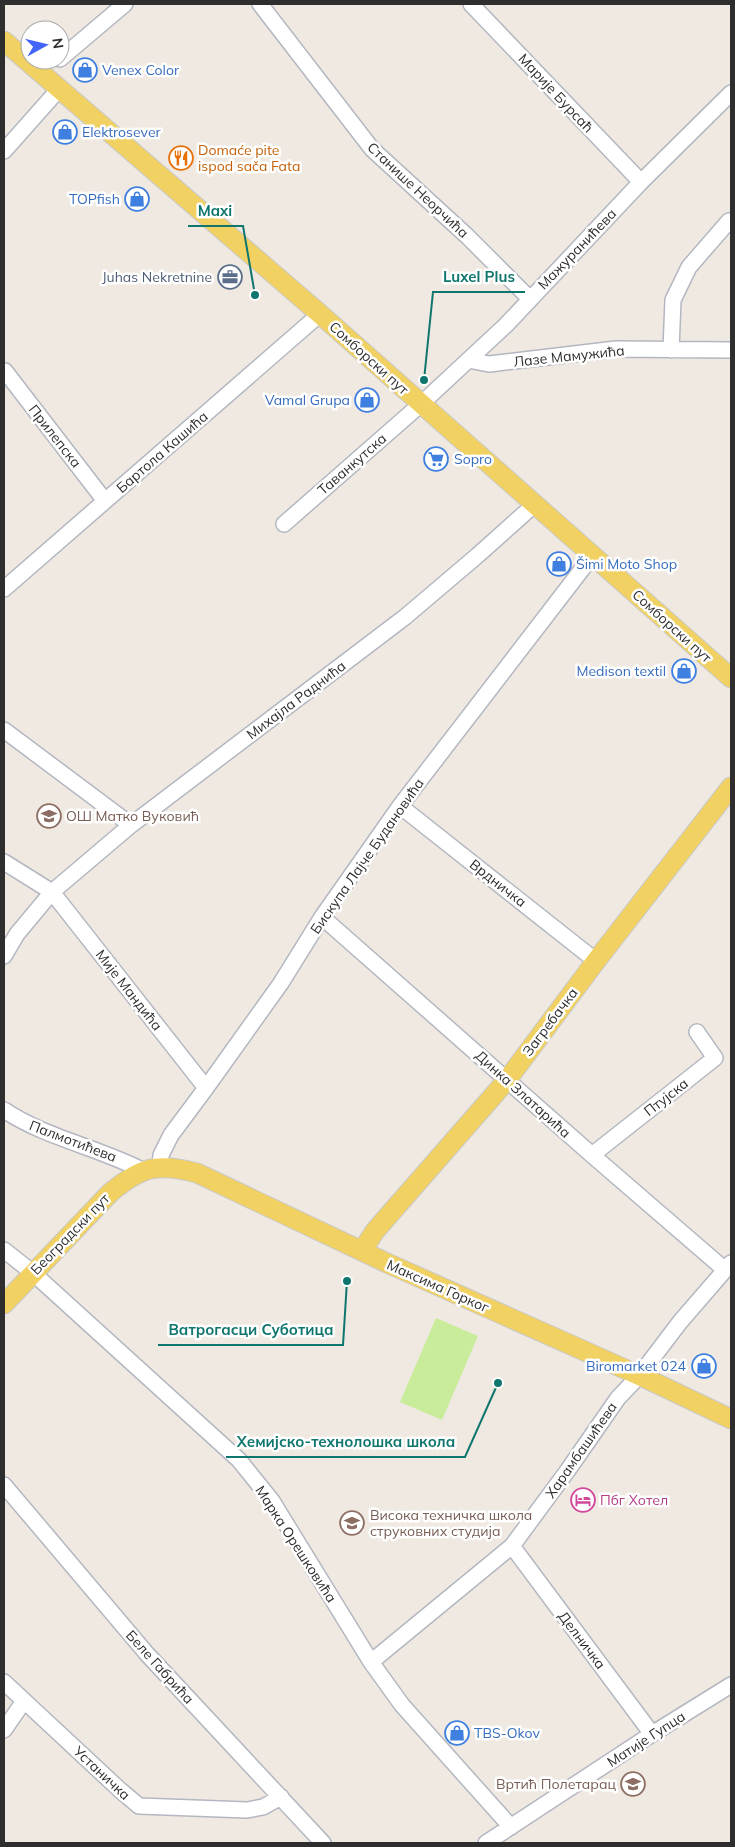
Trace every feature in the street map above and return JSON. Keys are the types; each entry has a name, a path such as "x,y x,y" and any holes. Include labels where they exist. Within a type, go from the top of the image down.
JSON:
{"main road":[{"name":"Сомборски пут","path":"4,41 320,314 731,678"},
{"name":"Загребачка","path":"362,1250 375,1231 507,1080 596,961 731,787"},
{"name":"Максима Горког","path":"151,1169 182,1169 197,1173 362,1250 387,1264 731,1419"},
{"name":"Београдски пут","path":"4,1304 32,1272 110,1193 129,1178 151,1169"}],"street":[{"path":"70,51 125,4"},
{"name":"Станише Неорчића","path":"260,4 372,148 467,236 529,298"},
{"name":"Марије Бурсаћ","path":"471,4 641,182"},
{"path":"44,74 49,70"},
{"path":"4,152 60,88"},
{"name":"Мажуранићева","path":"420,404 506,325 529,298 641,182 731,93"},
{"path":"671,350 673,300 689,267 729,221"},
{"name":"Бартола Кашића","path":"4,589 320,314"},
{"name":"Лазе Мамужића","path":"468,360 489,364 616,349 731,350"},
{"name":"Прилепска","path":"5,371 105,501"},
{"name":"Таванкутска","path":"284,524 420,404"},
{"name":"Михајла Раднића","path":"4,956 17,934 52,892 131,825 405,617 478,556 535,504"},
{"name":"Бискупа Лајче Будановића","path":"151,1169 161,1155 171,1135 281,983 322,917 400,806 593,555"},
{"path":"4,730 131,825"},
{"name":"Врдничка","path":"400,806 596,961"},
{"path":"4,862 52,892"},
{"name":"Мије Мандића","path":"52,892 206,1088"},
{"name":"Динка Златарића","path":"322,917 592,1155 728,1266"},
{"name":"Птујска","path":"592,1155 715,1058 697,1032"},
{"name":"Палмотићева","path":"4,1110 45,1132 151,1169"},
{"name":"Марка Орешковића","path":"4,1250 32,1272 239,1460 272,1501 371,1662 402,1706 510,1827"},
{"name":"Харамбашићева","path":"371,1662 512,1546 618,1398 639,1376 728,1266"},
{"name":"Беле Габрића","path":"4,1485 147,1654 323,1843"},
{"name":"Делничка","path":"512,1546 652,1734"},
{"name":"Устаничка","path":"4,1682 139,1806 246,1810 263,1807 281,1797"},
{"name":"Матије Гупца","path":"486,1843 652,1734 731,1685"},
{"path":"4,1730 24,1701"}],"green space":[{"path":"436,1318 478,1336 442,1420 400,1402"}],"place":[{"name":"Venex Color","path":"85,70"},
{"name":"Elektrosever","path":"65,132"},
{"name":"Domaće pite ispod sača Fata","path":"181,158"},
{"name":"TOPfish","path":"137,199"},
{"name":"Juhas Nekretnine","path":"230,277"},
{"name":"Maxi","path":"255,295"},
{"name":"Luxel Plus","path":"424,380"},
{"name":"Vamal Grupa","path":"367,400"},
{"name":"Sopro","path":"436,459"},
{"name":"Šimi Moto Shop","path":"559,564"},
{"name":"Medison textil","path":"684,671"},
{"name":"ОШ Матко Вуковић","path":"49,816"},
{"name":"Ватрогасци Суботица","path":"347,1281"},
{"name":"Biromarket 024","path":"704,1366"},
{"name":"Хемијско-технолошка школа","path":"498,1383"},
{"name":"Пбг Хотел","path":"583,1500"},
{"name":"Висока техничка школа струковних студија","path":"352,1523"},
{"name":"TBS-Okov","path":"457,1733"},
{"name":"Вртић Полетарац","path":"633,1784"}]}
